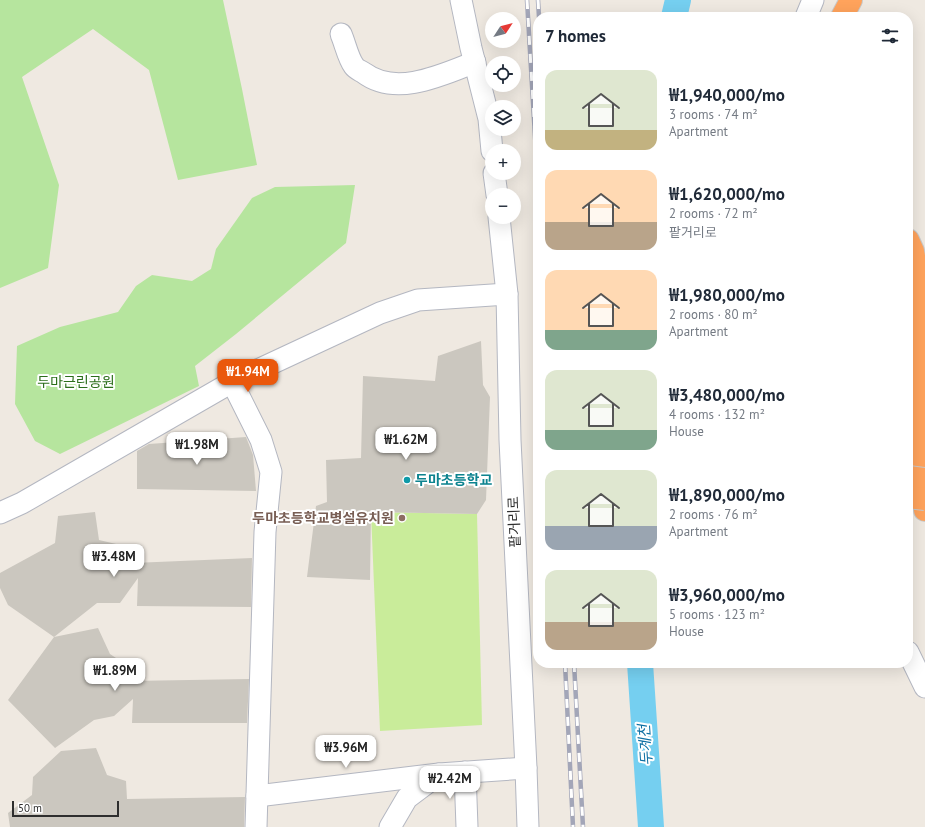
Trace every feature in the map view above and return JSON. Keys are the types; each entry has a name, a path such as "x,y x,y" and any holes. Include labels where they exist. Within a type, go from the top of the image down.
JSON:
{"highway":[{"path":"845,12 851,0"},
{"path":"913,251 918,277 922,349 921,468 925,510"},
{"path":"913,478 925,479"},
{"path":"913,498 925,499"}],"street":[{"path":"461,0 489,119 491,144"},
{"path":"808,12 813,0"},
{"path":"341,34 354,66 371,78 394,83 418,82 436,77 475,62"},
{"name":"팥거리로","path":"500,224 507,294 513,501 528,827"},
{"path":"0,513 22,502 232,382 380,313 418,300 507,294"},
{"path":"232,382 261,440 271,472 265,532 256,827"},
{"path":"913,662 925,687"},
{"path":"257,796 439,774 526,768"},
{"path":"465,772 467,827"},
{"path":"390,827 407,798 439,774"}],"green space":[{"path":"0,0 223,0 257,165 178,180 149,70 93,29 22,77 59,185 48,268 0,288"},
{"name":"두마근린공원","path":"355,185 346,243 195,366 199,386 60,454 35,441 15,404 17,346 60,327 118,312 136,286 152,275 192,281 211,269 216,249 252,198 275,187"},
{"path":"371,512 477,514 482,725 380,731"}],"building":[{"name":"두마초등학교","path":"481,341 483,385 490,397 486,500 477,514 371,512 370,580 307,577 316,506 327,502 326,460 361,458 363,376 435,381 438,356"},
{"path":"246,437 253,455 256,491 137,489 137,451 149,444"},
{"path":"95,512 99,540 133,548 133,563 252,558 251,607 137,606 138,578 120,603 97,603 54,637 8,605 0,588 0,573 55,543 58,516"},
{"path":"98,628 110,654 128,666 130,681 249,679 247,723 132,723 133,699 114,716 94,720 55,748 8,700 54,637"},
{"path":"96,748 107,775 126,781 127,799 245,797 244,827 10,827 8,813 32,795 33,777 61,751"}],"waterway":[{"name":"두계천","path":"675,12 678,0"},
{"name":"두계천","path":"640,668 651,827"}],"railway":[{"path":"527,0 533,102"},
{"path":"538,0 539,12"},
{"path":"565,668 573,827"},
{"path":"574,668 583,827"}],"place":[{"name":"두마초등학교","path":"407,480"},
{"name":"두마초등학교병설유치원","path":"402,518"}]}
